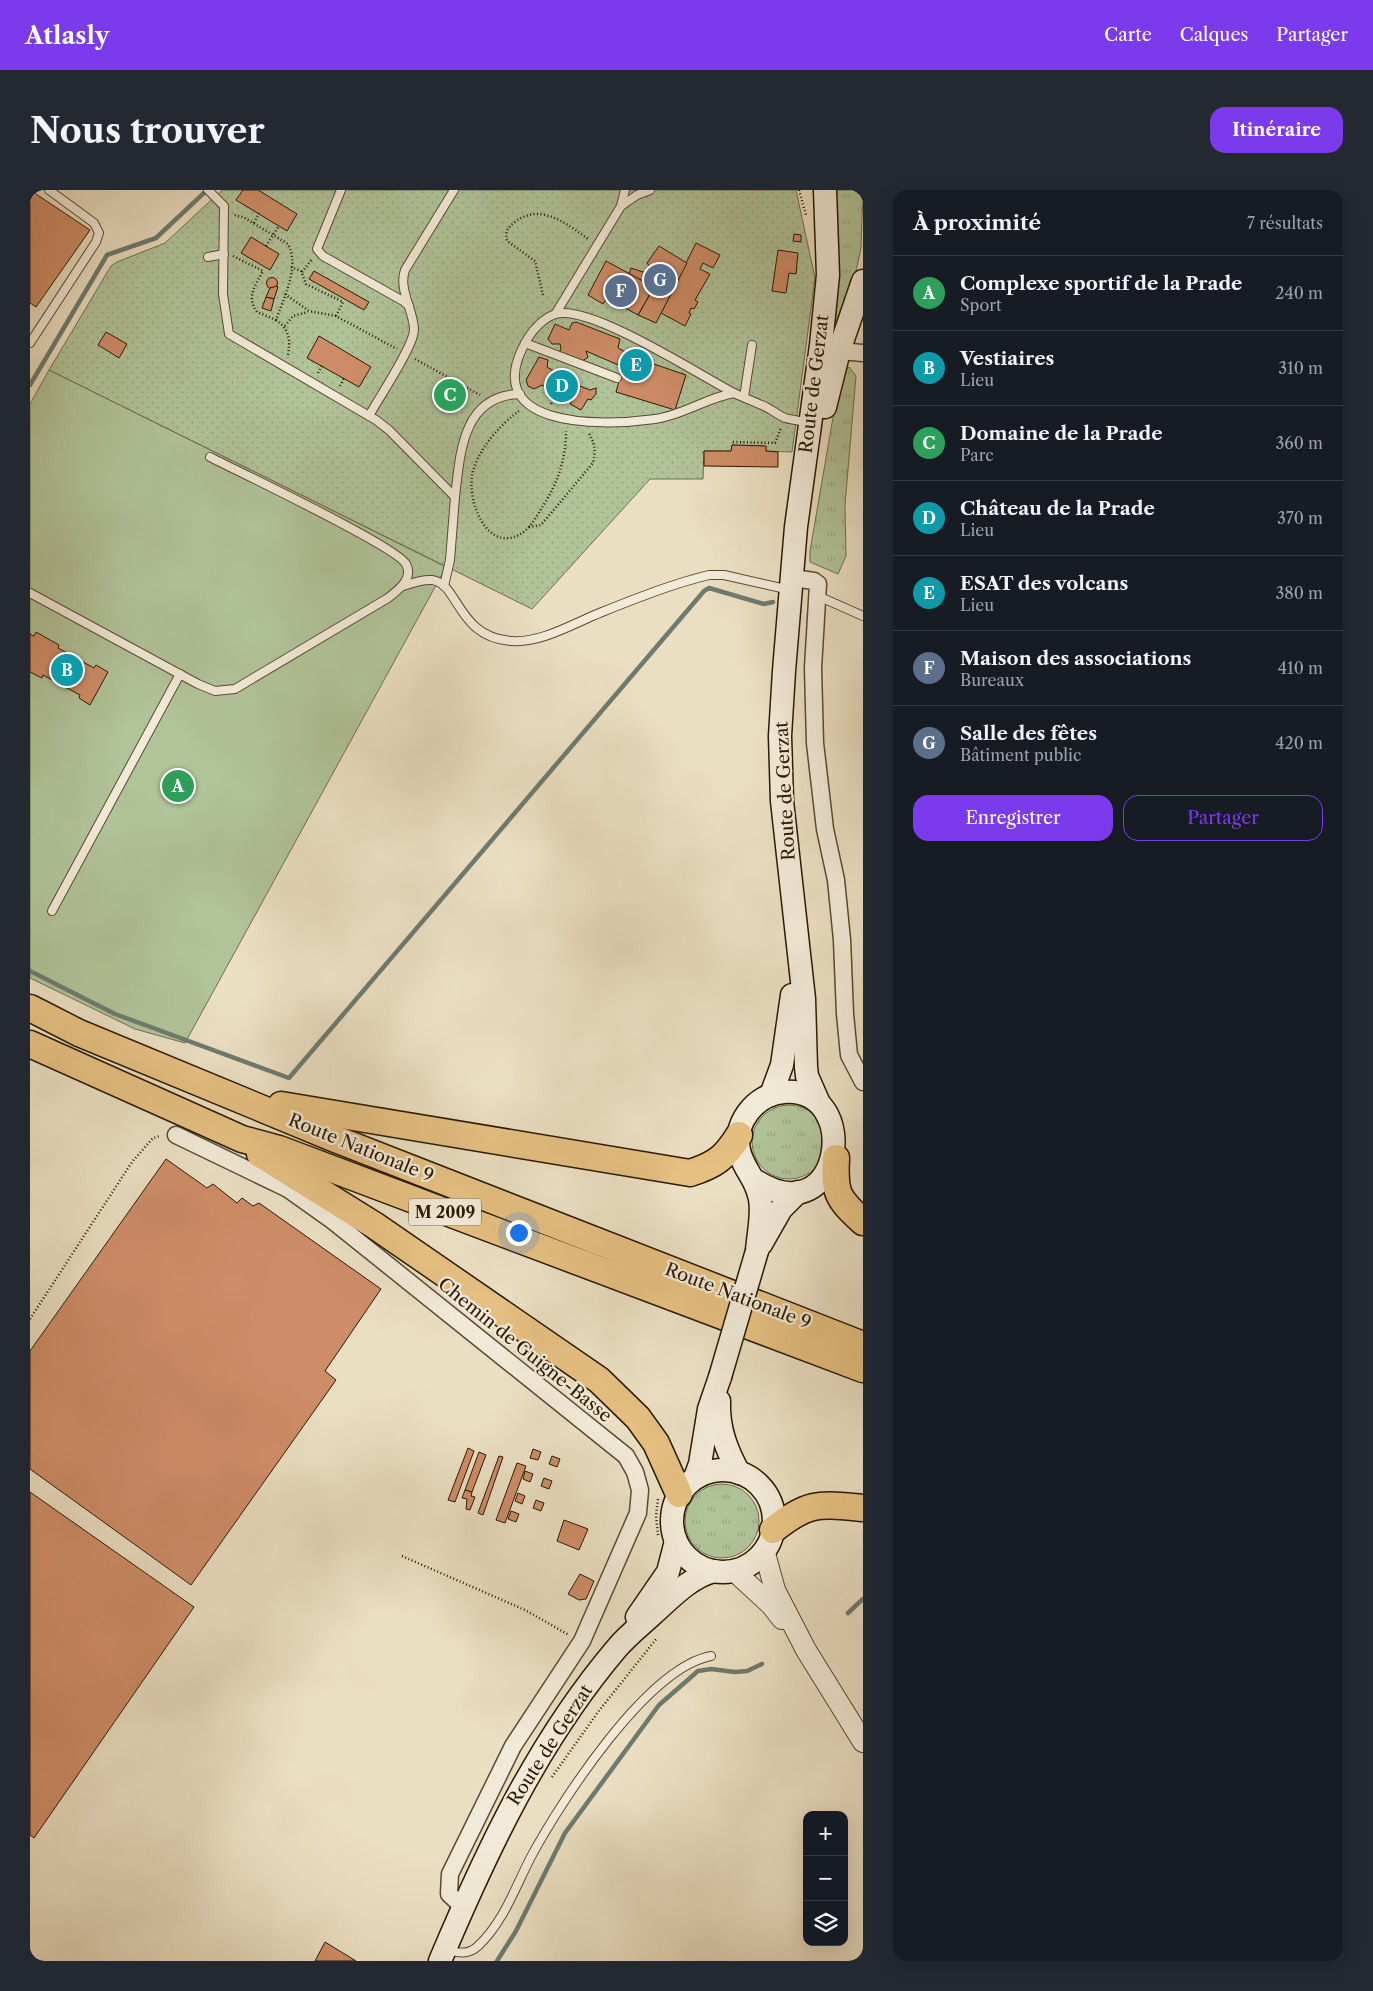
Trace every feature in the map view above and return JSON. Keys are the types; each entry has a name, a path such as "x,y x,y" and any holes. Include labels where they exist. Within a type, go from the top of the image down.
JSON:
{"highway":[{"name":"Route Nationale 9","path":"30,1008 79,1032 333,1138 863,1345"},
{"name":"Route Nationale 9","path":"30,1044 242,1139 279,1149 863,1369"},
{"path":"245,1100 690,1173 710,1167 725,1156 739,1134"},
{"path":"242,1139 262,1155 374,1225 599,1380 638,1418 687,1486"},
{"path":"836,1158 835,1182 839,1196 863,1222"},
{"path":"798,1346 863,1389"},
{"path":"768,1540 793,1514 810,1506 863,1508"}],"main road":[{"name":"Route de Gerzat","path":"818,1101 807,1076 806,1067 804,999 793,914 782,801 780,744 796,527 816,423 828,275 825,190"},
{"name":"Route de Gerzat","path":"816,423 863,282"},
{"name":"Route de Gerzat","path":"772,1095 782,1065 788,1034 792,999 793,914"},
{"path":"796,1092 818,1101 829,1112 836,1126 839,1142 836,1158 831,1170 811,1188 798,1192 776,1191 756,1181 745,1168 739,1152 739,1134 742,1122 750,1110 759,1101 772,1095 796,1092"},
{"path":"687,1486 709,1472 724,1470 739,1473 752,1479 762,1489 770,1501 773,1515 768,1540 751,1563 724,1571 698,1566 685,1555 676,1541 672,1525 673,1509 700,1464 709,1410 757,1252 761,1201 756,1181"},
{"path":"757,1252 781,1210 798,1192"},
{"path":"720,1377 718,1420 726,1450 739,1473"},
{"path":"618,1647 668,1572 676,1541"},
{"name":"Route de Gerzat","path":"442,1955 519,1790 569,1711 618,1647 685,1585 700,1575 724,1571"}],"street":[{"path":"839,351 863,353"},
{"path":"793,584 814,581 818,584 813,668 815,743 825,829 836,880 849,1055 863,1082"},
{"name":"Chemin de Guigne-Basse","path":"176,1135 288,1189 341,1227 626,1456 635,1472 640,1490 638,1514 582,1641 513,1746 450,1874 449,1894 463,1907"},
{"path":"768,1540 775,1590 806,1650 863,1742"},
{"path":"724,1571 772,1605 806,1650"}],"lane":[{"path":"30,343 96,242 99,232 94,223 49,190"},
{"path":"208,190 217,196 224,206 223,294 229,334 282,367 369,416 388,430 454,498"},
{"path":"341,190 318,244 318,250 323,256 409,306"},
{"path":"369,416 412,339 414,331 403,277 454,190"},
{"path":"625,190 620,206 556,314 540,324 525,343 513,374 515,387 529,404 541,412 567,420 579,421 655,419 676,414 707,400 734,393"},
{"path":"620,206 650,190"},
{"path":"208,257 224,254"},
{"path":"556,314 578,314 666,354 734,393 785,418 816,423"},
{"path":"525,343 617,378"},
{"path":"744,397 752,345"},
{"path":"662,362 666,354"},
{"path":"444,586 450,560 454,498 462,442 473,419 500,397 520,394"},
{"path":"30,593 215,691 235,689 388,598 402,586 408,576 406,564 392,553 352,529 210,457"},
{"path":"402,586 426,580 438,582 444,586 471,625 483,634 496,639 526,641 650,594 709,575 724,575 793,584"},
{"path":"818,596 863,616"},
{"path":"52,911 180,674"},
{"path":"442,1955 455,1952 469,1952 488,1936 551,1822 572,1788 599,1752 656,1688 692,1661 710,1656"}],"path":[{"path":"254,223 260,213"},
{"path":"543,295 535,261 507,241 506,234 508,228 527,215 539,214 553,217 589,239 596,247"},
{"path":"225,216 243,216 288,244 291,249 291,267 285,294 276,320"},
{"path":"266,246 279,226"},
{"path":"302,272 318,250"},
{"path":"224,254 237,257 263,271 252,290 252,302 257,312 285,326 290,345 288,356 282,367"},
{"path":"291,267 302,272 306,284 343,302"},
{"path":"285,294 309,311 336,316"},
{"path":"285,326 293,316 309,311"},
{"path":"529,404 510,418 485,446 472,473 473,503 477,515 490,532 504,537 512,537 529,526 554,489 560,474 566,444 567,420"},
{"path":"733,442 775,443 785,418"},
{"path":"529,526 541,526 593,463 596,450 594,441 579,421"},
{"path":"30,1319 132,1162 153,1138 164,1134 176,1135"},
{"path":"402,1556 525,1610 582,1641"},
{"path":"549,1781 598,1712 662,1631"}],"green space":[{"path":"222,190 796,190 815,278 792,452 766,451 765,446 732,445 731,451 704,451 703,479 650,479 532,609 49,370 111,266 165,243"},
{"path":"831,190 863,190 861,248 854,280 832,353"},
{"path":"849,367 856,376 845,505 846,556 838,574 810,562 810,551 840,377"},
{"path":"49,370 446,567 185,1043 135,1029 30,978 30,404"},
{"path":"789,1105 803,1108 815,1116 823,1128 826,1142 823,1156 815,1168 803,1176 789,1179 775,1176 763,1168 755,1156 752,1142 755,1128 763,1116 775,1108"},
{"path":"722,1484 743,1490 753,1500 759,1521 753,1542 743,1552 722,1558 701,1552 691,1542 685,1521 691,1500 701,1490"}],"building":[{"path":"30,190 90,230 36,307 30,303"},
{"path":"243,190 258,190 297,214 287,231 236,200"},
{"path":"794,234 801,235 801,242 793,241"},
{"path":"251,237 279,254 270,270 241,253"},
{"path":"696,243 720,255 713,268 703,263 700,269 710,274 695,300 698,302 694,309 691,308 689,313 691,314 685,326 661,313"},
{"path":"659,246 687,263 656,323 638,315 654,287 629,274 631,268 646,273 650,267 647,263"},
{"path":"778,250 798,253 796,274 789,273 786,293 772,291"},
{"path":"606,261 654,287 638,315 607,298 603,304 588,295"},
{"path":"314,271 369,302 364,310 309,279"},
{"path":"272,277 278,283 272,289 266,283"},
{"path":"277,286 274,299 266,297 270,288"},
{"path":"266,297 274,299 271,311 262,308"},
{"path":"576,322 620,339 618,348 639,359 686,375 675,410 616,392 623,367 586,351 588,357 581,362 559,353 560,344 552,344 548,339 555,324 569,330 572,323"},
{"path":"106,332 127,344 119,358 98,345"},
{"path":"319,336 371,367 359,387 307,358"},
{"path":"539,357 548,360 547,367 580,386 590,390 596,388 596,394 591,400 588,399 581,410 570,404 572,401 542,385 534,389 528,386 526,380"},
{"path":"732,445 766,446 766,451 778,452 778,467 704,466 704,451 731,451"},
{"path":"36,632 59,645 58,648 94,668 96,665 108,672 90,705 79,698 80,695 43,675 42,678 30,672 30,634 34,636"},
{"path":"166,1159 207,1188 213,1184 237,1203 242,1198 253,1206 259,1203 381,1289 325,1371 336,1380 191,1585 30,1469 30,1351"},
{"path":"468,1448 474,1451 455,1502 448,1500"},
{"path":"533,1449 541,1452 538,1460 530,1458"},
{"path":"479,1452 486,1455 472,1492 465,1490"},
{"path":"499,1456 503,1457 483,1515 478,1513"},
{"path":"552,1456 560,1459 557,1467 549,1464"},
{"path":"517,1463 526,1466 505,1523 496,1520"},
{"path":"525,1471 533,1474 530,1482 523,1479"},
{"path":"544,1478 552,1481 549,1489 541,1486"},
{"path":"465,1490 472,1492 471,1496 475,1497 470,1510 466,1509 467,1499 462,1498"},
{"path":"30,1492 194,1607 34,1838 30,1835"},
{"path":"518,1493 525,1496 522,1504 515,1501"},
{"path":"536,1500 544,1503 541,1511 533,1508"},
{"path":"511,1511 519,1514 516,1522 508,1519"},
{"path":"564,1520 588,1529 579,1550 557,1541"},
{"path":"580,1574 594,1581 586,1599 579,1600 568,1594"},
{"path":"325,1942 356,1961 315,1961"}],"waterway":[{"path":"30,385 107,255 156,238 207,190"},
{"path":"30,971 115,1014 289,1078 704,591 709,588 764,604 773,602"},
{"path":"848,1613 863,1599"},
{"path":"497,1961 516,1931 565,1833 659,1705 698,1671 711,1669 735,1672 747,1671 762,1664"}],"place":[{"name":"Salle des fêtes","path":"660,280"},
{"name":"Maison des associations","path":"621,291"},
{"name":"ESAT des volcans","path":"636,365"},
{"name":"Château de la Prade","path":"562,386"},
{"name":"Domaine de la Prade","path":"450,395"},
{"name":"Vestiaires","path":"67,670"},
{"name":"Complexe sportif de la Prade","path":"178,786"}]}
